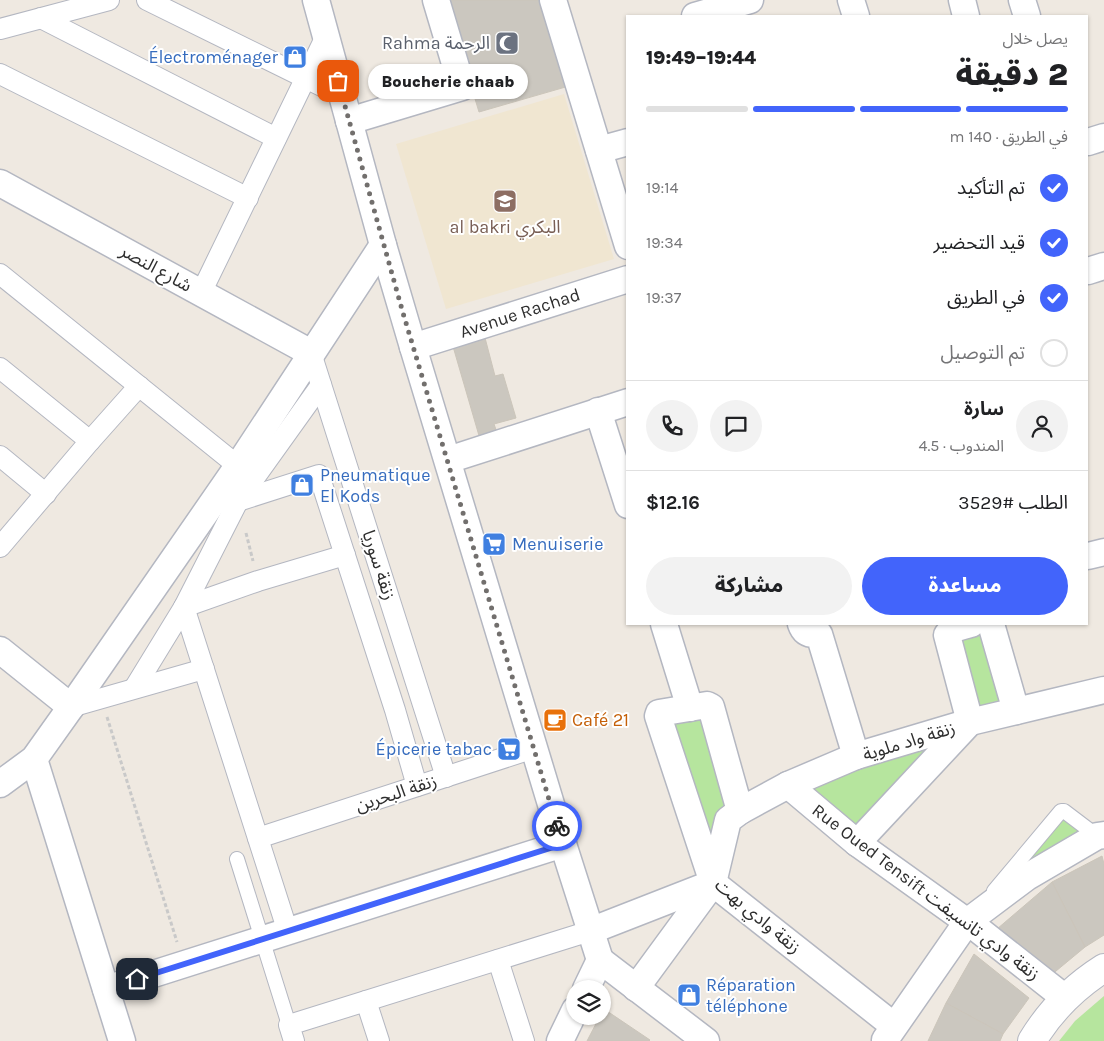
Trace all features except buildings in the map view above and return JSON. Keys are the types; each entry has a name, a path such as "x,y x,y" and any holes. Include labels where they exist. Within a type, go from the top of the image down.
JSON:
{"street":[{"path":"0,29 109,0"},
{"path":"147,0 342,96"},
{"path":"316,0 413,347 563,844 600,960 706,1041"},
{"path":"349,121 462,87 436,0"},
{"path":"553,0 626,240"},
{"path":"689,0 694,15"},
{"path":"851,0 856,15"},
{"path":"962,0 966,15"},
{"path":"699,15 747,6"},
{"path":"41,18 276,138"},
{"path":"201,293 326,36"},
{"path":"0,74 248,198"},
{"path":"1088,142 1104,137"},
{"path":"598,150 626,143"},
{"name":"شارع النصر","path":"0,183 311,353"},
{"path":"0,784 34,759 71,707 238,466 383,245"},
{"path":"1088,271 1104,266"},
{"path":"0,274 238,466"},
{"name":"Avenue Rachad","path":"413,347 626,280"},
{"name":"زنقة سوريا","path":"311,353 446,777"},
{"path":"0,368 90,441"},
{"path":"135,687 184,607 238,501 321,385"},
{"path":"1,543 140,386"},
{"path":"448,460 626,403"},
{"path":"598,411 626,499"},
{"path":"0,456 46,494"},
{"name":"زنقة سوريا","path":"238,501 320,475 395,710 417,786"},
{"path":"184,607 258,581 345,555"},
{"path":"184,607 288,932"},
{"path":"664,625 690,708"},
{"path":"857,843 970,722 947,634 949,631 968,625"},
{"path":"991,625 1016,711"},
{"path":"816,627 856,756"},
{"path":"0,650 71,707"},
{"path":"71,707 135,687 204,669"},
{"name":"زنقة واد ملوية","path":"734,817 788,785 856,756 970,722 1104,690"},
{"name":"زنقة وادي بهت","path":"734,817 711,706 706,705 660,713 658,716 713,883 889,1034"},
{"name":"زنقة البحرين","path":"258,838 534,748"},
{"path":"34,759 122,1041"},
{"name":"Rue Oued Tensift زنقة وادي تانسيفت","path":"788,785 857,843 967,922 1065,998"},
{"path":"636,988 713,883 734,817"},
{"path":"889,1034 967,922 1027,877 1101,836"},
{"path":"106,989 563,844"},
{"path":"292,1033 366,1001 590,931 713,883"},
{"path":"498,960 524,1041"},
{"path":"590,980 600,960"},
{"path":"1032,1041 1046,1020 1065,998 1104,968"},
{"path":"366,1001 379,1041"},
{"path":"560,1041 568,1025"}],"lane":[{"path":"967,922 1059,812 1064,811 1101,836"},
{"path":"237,859 292,1033"}],"path":[{"path":"238,501 258,581"},
{"path":"101,698 184,964"}],"shaded area":[{"name":"al bakri البكري","path":"564,94 614,259 446,309 396,144"}],"green space":[{"path":"988,625 1016,711 970,722 954,629"},
{"path":"709,709 733,813 713,883 661,714"},
{"path":"970,722 856,833 788,785"},
{"path":"1064,811 1097,836 1022,876 1032,846"},
{"path":"1104,996 1104,1041 1059,1041 1075,1021"}],"way so far":[{"path":"338,81 383,245 557,826"}],"place":[{"name":"Rahma الرحمة","path":"507,43"},
{"name":"Électroménager","path":"295,57"},
{"name":"Boucherie chaab","path":"338,81"},
{"name":"al bakri البكري","path":"505,201"},
{"name":"Pneumatique El Kods","path":"302,485"},
{"name":"Menuiserie","path":"494,544"},
{"name":"Café 21","path":"555,720"},
{"name":"Épicerie tabac","path":"509,749"},
{"name":"Réparation téléphone","path":"689,995"}],"route":[{"path":"137,979 563,844 557,826"}]}
